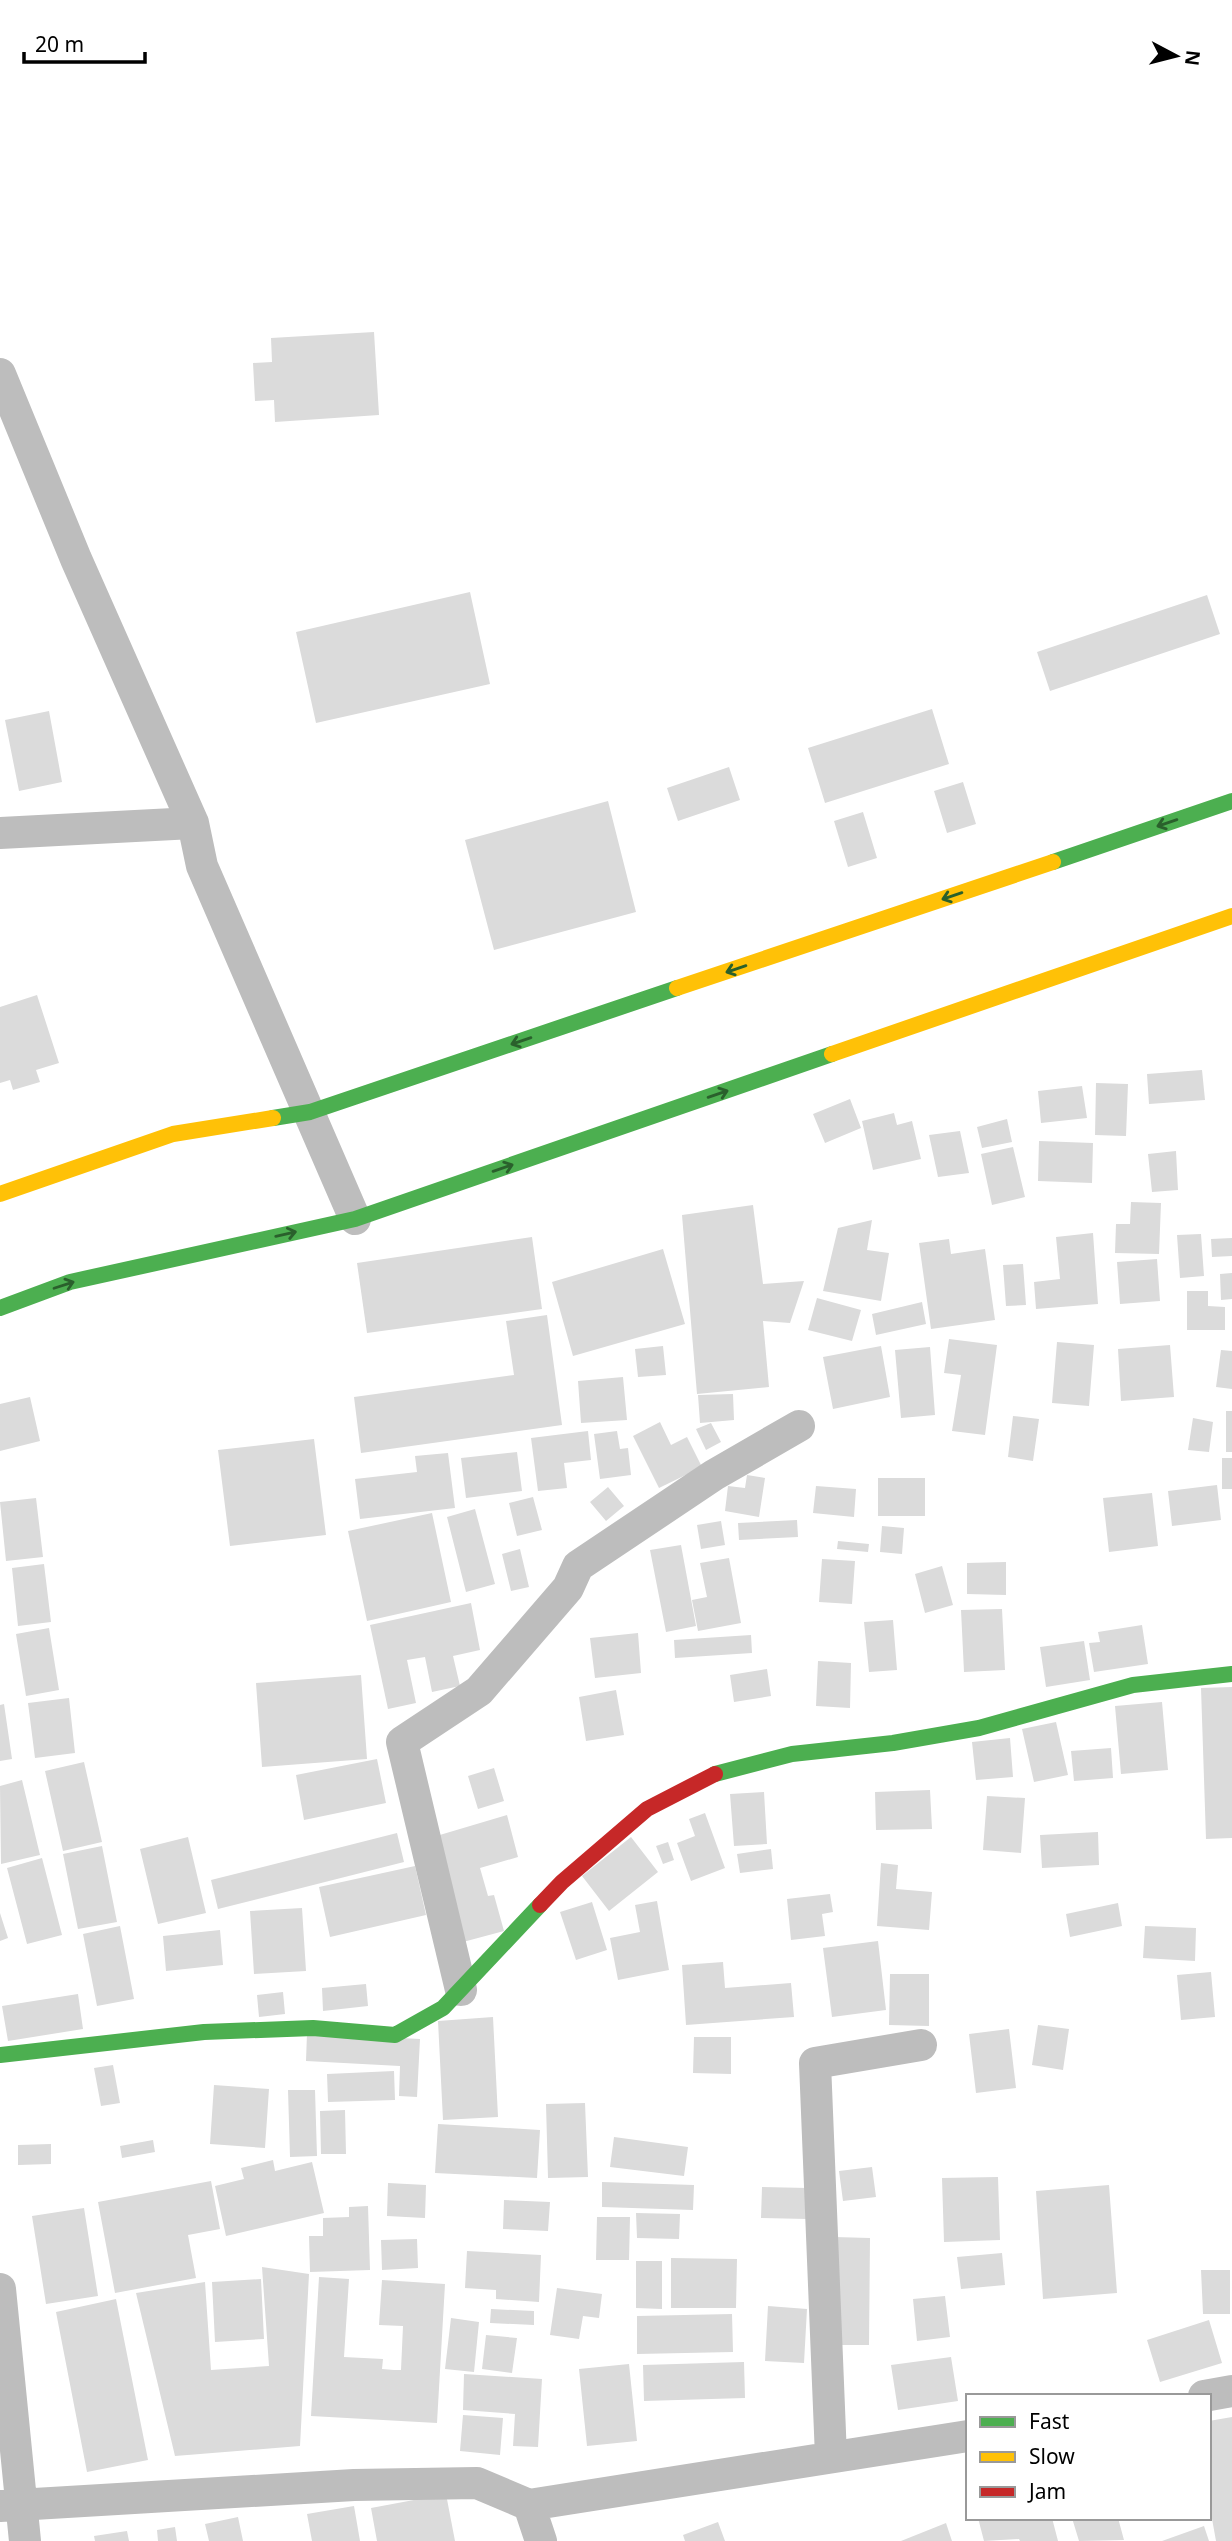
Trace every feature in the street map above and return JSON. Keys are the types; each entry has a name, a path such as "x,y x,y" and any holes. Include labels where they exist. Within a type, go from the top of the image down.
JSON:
{"main road":[{"path":"0,1194 173,1134 310,1112 1232,801"},
{"path":"0,1308 70,1282 355,1219 1232,916"},
{"path":"0,2055 204,2032 313,2028 396,2035 443,2008 562,1882 647,1809 715,1774 792,1754 893,1743 979,1728 1133,1685 1232,1674"}],"street":[{"path":"0,374 76,559 193,823 202,866 355,1219"},
{"path":"0,833 193,823"},
{"path":"461,1990 402,1742 479,1691 568,1588 578,1566 714,1475 799,1426"},
{"path":"831,2457 815,2063 921,2045"},
{"path":"0,2289 11,2506 25,2541"},
{"path":"1211,2395 1232,2391"},
{"path":"11,2506 354,2485 477,2483 529,2505 966,2436"},
{"path":"529,2505 541,2541"}],"building":[{"path":"374,332 379,415 275,422 274,400 255,401 253,363 272,362 271,338"},
{"path":"470,592 490,684 316,723 296,632"},
{"path":"1207,595 1220,634 1050,691 1037,652"},
{"path":"932,709 949,764 825,803 808,748"},
{"path":"49,711 62,782 19,791 5,720"},
{"path":"729,767 740,800 678,821 667,788"},
{"path":"963,782 976,824 947,833 934,791"},
{"path":"608,801 636,912 494,950 465,840"},
{"path":"863,812 877,858 848,867 834,821"},
{"path":"37,995 59,1063 36,1070 40,1082 13,1090 10,1080 0,1083 0,1007"},
{"path":"1202,1070 1205,1100 1149,1104 1147,1074"},
{"path":"1096,1083 1128,1084 1126,1136 1095,1135"},
{"path":"1082,1086 1087,1118 1041,1123 1038,1091"},
{"path":"850,1099 861,1128 825,1143 813,1114"},
{"path":"894,1113 897,1125 912,1121 921,1159 873,1170 862,1121"},
{"path":"1007,1119 1012,1142 982,1148 977,1127"},
{"path":"960,1131 969,1173 938,1177 929,1135"},
{"path":"1039,1141 1093,1143 1092,1183 1038,1181"},
{"path":"1013,1147 1025,1197 992,1205 981,1154"},
{"path":"1176,1151 1178,1190 1152,1192 1148,1154"},
{"path":"1131,1202 1161,1203 1159,1254 1115,1253 1116,1224 1130,1224"},
{"path":"753,1205 763,1284 804,1281 790,1323 763,1321 769,1387 697,1394 682,1215"},
{"path":"872,1220 867,1250 889,1253 881,1301 823,1291 838,1228"},
{"path":"1093,1233 1098,1304 1036,1309 1034,1282 1060,1279 1056,1237"},
{"path":"1201,1234 1204,1276 1180,1278 1177,1235"},
{"path":"532,1237 542,1309 367,1333 357,1263"},
{"path":"1232,1238 1232,1256 1212,1257 1211,1239"},
{"path":"949,1239 951,1254 985,1249 995,1320 931,1329 919,1243"},
{"path":"663,1249 685,1324 573,1356 552,1282"},
{"path":"1157,1259 1160,1301 1120,1304 1117,1262"},
{"path":"1023,1264 1026,1305 1006,1306 1003,1265"},
{"path":"1232,1273 1232,1299 1221,1300 1220,1274"},
{"path":"1187,1291 1208,1291 1208,1306 1225,1307 1225,1330 1187,1330"},
{"path":"817,1298 861,1310 852,1341 808,1330"},
{"path":"922,1302 926,1324 876,1335 872,1314"},
{"path":"547,1315 562,1425 361,1453 354,1397 514,1375 506,1321"},
{"path":"949,1339 997,1345 985,1435 952,1431 961,1375 944,1373"},
{"path":"1057,1342 1094,1345 1089,1406 1052,1403"},
{"path":"1170,1345 1174,1397 1121,1401 1118,1349"},
{"path":"663,1346 666,1375 638,1377 635,1349"},
{"path":"881,1346 890,1397 833,1409 823,1357"},
{"path":"930,1347 935,1415 901,1418 895,1350"},
{"path":"1221,1350 1232,1351 1232,1389 1216,1387"},
{"path":"623,1377 627,1420 581,1423 578,1381"},
{"path":"733,1394 734,1420 700,1423 698,1395"},
{"path":"30,1397 40,1441 0,1451 0,1404"},
{"path":"1226,1411 1232,1411 1232,1452 1226,1452"},
{"path":"1013,1416 1039,1419 1033,1461 1008,1457"},
{"path":"1193,1418 1213,1422 1209,1452 1188,1450"},
{"path":"660,1422 671,1445 687,1437 702,1467 659,1488 633,1436"},
{"path":"711,1423 721,1442 706,1450 696,1429"},
{"path":"588,1431 591,1460 564,1463 567,1488 538,1491 531,1438"},
{"path":"617,1431 620,1449 628,1448 631,1475 600,1479 594,1434"},
{"path":"314,1439 326,1535 230,1546 218,1450"},
{"path":"517,1452 522,1491 466,1498 461,1458"},
{"path":"448,1453 455,1508 360,1519 355,1479 417,1472 415,1456"},
{"path":"1222,1458 1232,1458 1232,1489 1222,1489"},
{"path":"747,1475 765,1478 759,1517 725,1511 728,1486 745,1488"},
{"path":"878,1478 925,1478 925,1516 878,1516"},
{"path":"1217,1485 1221,1520 1172,1526 1168,1491"},
{"path":"816,1486 856,1489 854,1517 813,1513"},
{"path":"608,1487 624,1506 606,1521 590,1502"},
{"path":"1152,1493 1158,1546 1109,1552 1103,1498"},
{"path":"533,1497 542,1530 517,1536 509,1503"},
{"path":"36,1498 43,1557 6,1561 0,1502"},
{"path":"475,1509 495,1584 466,1592 447,1517"},
{"path":"432,1513 451,1602 367,1621 348,1531"},
{"path":"797,1520 798,1537 739,1540 738,1523"},
{"path":"721,1521 725,1545 701,1549 697,1525"},
{"path":"882,1526 904,1528 902,1554 880,1552"},
{"path":"838,1541 869,1544 868,1552 837,1549"},
{"path":"681,1545 696,1626 666,1632 650,1550"},
{"path":"520,1549 529,1587 511,1591 502,1554"},
{"path":"729,1558 741,1623 698,1631 692,1600 707,1597 700,1563"},
{"path":"822,1559 855,1561 852,1604 819,1602"},
{"path":"1006,1562 1006,1595 967,1594 967,1563"},
{"path":"44,1564 51,1622 18,1626 12,1568"},
{"path":"942,1566 953,1605 925,1613 915,1574"},
{"path":"471,1603 480,1650 453,1656 460,1686 432,1692 425,1657 407,1660 416,1703 388,1709 370,1625"},
{"path":"1002,1609 1005,1670 964,1672 961,1610"},
{"path":"893,1620 897,1670 869,1672 864,1622"},
{"path":"1142,1625 1148,1664 1094,1672 1089,1643 1100,1642 1098,1632"},
{"path":"49,1628 59,1690 26,1696 16,1634"},
{"path":"638,1633 641,1673 595,1678 590,1638"},
{"path":"751,1635 752,1653 675,1658 674,1640"},
{"path":"1084,1641 1090,1680 1046,1687 1040,1647"},
{"path":"818,1661 851,1663 850,1708 816,1706"},
{"path":"767,1669 771,1696 734,1702 730,1675"},
{"path":"361,1675 367,1759 262,1767 256,1683"},
{"path":"1232,1687 1232,1838 1206,1839 1201,1688"},
{"path":"616,1690 624,1735 586,1741 579,1697"},
{"path":"69,1698 75,1753 35,1758 28,1703"},
{"path":"1162,1702 1168,1770 1121,1774 1115,1706"},
{"path":"4,1704 12,1759 0,1761 0,1705"},
{"path":"1056,1722 1068,1775 1034,1782 1022,1729"},
{"path":"1010,1738 1013,1777 976,1780 972,1742"},
{"path":"1111,1748 1113,1778 1074,1781 1071,1751"},
{"path":"377,1759 386,1803 304,1820 296,1775"},
{"path":"84,1762 102,1842 63,1851 45,1771"},
{"path":"494,1768 504,1801 478,1809 468,1776"},
{"path":"22,1780 40,1855 1,1864 0,1786"},
{"path":"930,1790 932,1829 876,1830 875,1792"},
{"path":"764,1792 767,1844 734,1846 730,1794"},
{"path":"987,1796 1025,1798 1021,1853 983,1850"},
{"path":"705,1813 725,1868 691,1881 677,1843 695,1836 689,1819"},
{"path":"507,1815 518,1857 480,1868 488,1896 494,1895 504,1931 463,1942 433,1837"},
{"path":"1098,1832 1099,1865 1042,1868 1040,1835"},
{"path":"397,1833 404,1862 218,1909 211,1880"},
{"path":"188,1837 206,1913 158,1924 140,1849"},
{"path":"631,1837 658,1872 609,1911 582,1876"},
{"path":"668,1842 674,1860 663,1864 656,1846"},
{"path":"102,1846 117,1922 78,1929 63,1854"},
{"path":"771,1849 773,1869 740,1873 737,1854"},
{"path":"42,1858 62,1935 27,1944 7,1868"},
{"path":"881,1863 898,1865 896,1889 932,1892 929,1930 877,1926"},
{"path":"415,1866 426,1915 330,1937 319,1887"},
{"path":"830,1894 833,1912 822,1914 825,1936 791,1940 787,1899"},
{"path":"657,1901 669,1970 618,1980 610,1938 640,1932 635,1905"},
{"path":"592,1902 607,1950 576,1960 560,1912"},
{"path":"1118,1903 1122,1926 1070,1937 1066,1914"},
{"path":"302,1908 306,1971 254,1974 250,1911"},
{"path":"0,1913 8,1938 0,1941"},
{"path":"120,1926 134,1999 97,2006 83,1934"},
{"path":"1145,1926 1196,1928 1195,1961 1143,1958"},
{"path":"220,1930 223,1965 166,1971 163,1936"},
{"path":"878,1941 886,2010 832,2017 823,1948"},
{"path":"723,1962 725,1988 791,1983 794,2017 686,2025 682,1965"},
{"path":"1211,1972 1215,2017 1181,2020 1177,1975"},
{"path":"890,1974 929,1974 929,2026 889,2025"},
{"path":"366,1984 368,2006 323,2011 322,1988"},
{"path":"283,1992 285,2014 259,2017 257,1995"},
{"path":"78,1994 83,2029 8,2041 2,2006"},
{"path":"493,2017 498,2117 443,2120 438,2021"},
{"path":"1038,2025 1069,2029 1063,2070 1032,2065"},
{"path":"1009,2029 1016,2088 976,2093 969,2034"},
{"path":"307,2033 420,2039 417,2097 399,2096 400,2066 306,2061"},
{"path":"694,2037 731,2037 731,2074 693,2073"},
{"path":"113,2065 120,2103 101,2106 94,2068"},
{"path":"394,2071 395,2100 328,2102 327,2074"},
{"path":"214,2085 269,2089 265,2148 210,2144"},
{"path":"288,2090 315,2090 317,2156 290,2157"},
{"path":"585,2103 588,2177 548,2178 546,2104"},
{"path":"345,2110 346,2154 321,2154 320,2111"},
{"path":"438,2124 540,2130 537,2178 435,2173"},
{"path":"614,2137 688,2147 684,2176 610,2167"},
{"path":"153,2140 155,2152 122,2158 120,2146"},
{"path":"51,2144 51,2164 18,2165 18,2145"},
{"path":"273,2160 275,2171 312,2162 324,2213 226,2236 215,2186 244,2179 241,2168"},
{"path":"872,2167 876,2197 843,2201 839,2171"},
{"path":"998,2177 1000,2240 944,2242 942,2178"},
{"path":"211,2181 220,2229 188,2235 196,2278 115,2293 98,2202"},
{"path":"602,2182 694,2185 693,2210 602,2207"},
{"path":"388,2183 426,2185 425,2218 387,2216"},
{"path":"1109,2185 1117,2293 1043,2299 1036,2191"},
{"path":"762,2187 808,2188 807,2219 761,2218"},
{"path":"504,2200 550,2202 548,2231 503,2229"},
{"path":"368,2206 370,2270 310,2272 309,2236 323,2236 323,2218 349,2217 349,2207"},
{"path":"84,2208 98,2296 46,2304 32,2216"},
{"path":"636,2213 680,2214 679,2239 637,2238"},
{"path":"597,2217 630,2217 629,2260 596,2260"},
{"path":"834,2237 870,2238 869,2345 833,2345"},
{"path":"417,2239 418,2268 382,2270 381,2240"},
{"path":"467,2251 541,2255 539,2302 496,2299 496,2290 465,2288"},
{"path":"1002,2253 1005,2285 961,2289 957,2257"},
{"path":"671,2258 737,2259 736,2308 671,2308"},
{"path":"636,2261 662,2261 662,2309 636,2308"},
{"path":"262,2267 309,2274 300,2446 175,2456 136,2293 205,2282 211,2370 269,2366"},
{"path":"1201,2270 1230,2270 1230,2314 1203,2314"},
{"path":"319,2277 349,2279 344,2357 383,2359 382,2369 394,2370 401,2370 403,2326 379,2325 382,2280 445,2284 437,2423 311,2416"},
{"path":"261,2279 264,2339 215,2342 212,2282"},
{"path":"557,2288 602,2294 599,2318 583,2316 579,2339 550,2335"},
{"path":"945,2296 950,2337 917,2341 913,2299"},
{"path":"116,2299 148,2460 87,2472 56,2312"},
{"path":"768,2306 807,2309 804,2363 765,2361"},
{"path":"491,2309 534,2311 534,2325 490,2323"},
{"path":"732,2314 733,2352 637,2354 637,2316"},
{"path":"451,2318 479,2322 474,2372 445,2369"},
{"path":"1209,2320 1222,2363 1160,2382 1147,2340"},
{"path":"486,2335 517,2338 512,2373 482,2369"},
{"path":"951,2357 958,2401 898,2410 891,2365"},
{"path":"744,2362 745,2398 644,2401 643,2365"},
{"path":"629,2364 637,2441 587,2446 579,2369"},
{"path":"464,2374 542,2379 538,2447 513,2446 515,2414 463,2410"},
{"path":"463,2415 503,2418 500,2455 460,2451"},
{"path":"1232,2417 1232,2541 1216,2541 1211,2513 1211,2421"},
{"path":"446,2494 455,2541 377,2541 371,2508"},
{"path":"354,2506 360,2541 312,2541 307,2514"},
{"path":"238,2517 243,2541 209,2541 205,2524"},
{"path":"979,2520 1053,2520 1058,2541 1019,2539 984,2541"},
{"path":"1073,2520 1119,2520 1124,2540 1079,2541"},
{"path":"718,2522 725,2541 685,2541 683,2535"},
{"path":"946,2523 952,2541 901,2541"},
{"path":"1204,2526 1209,2541 1162,2541"},
{"path":"175,2527 177,2541 158,2541 157,2530"},
{"path":"127,2531 129,2541 95,2541 94,2536"}],"traffic: fast":[{"path":"1053,862 1232,801"},
{"path":"273,1118 310,1112 677,988"},
{"path":"0,1308 70,1282 355,1219 832,1054"},
{"path":"715,1774 792,1754 893,1743 979,1728 1133,1685 1232,1674"},
{"path":"0,2055 204,2032 313,2028 395,2035 443,2008 540,1905"}],"traffic: slow":[{"path":"677,988 1053,862"},
{"path":"832,1054 1232,916"},
{"path":"0,1194 173,1134 273,1118"}],"traffic: jam":[{"path":"540,1905 562,1882 647,1809 715,1774"}]}
